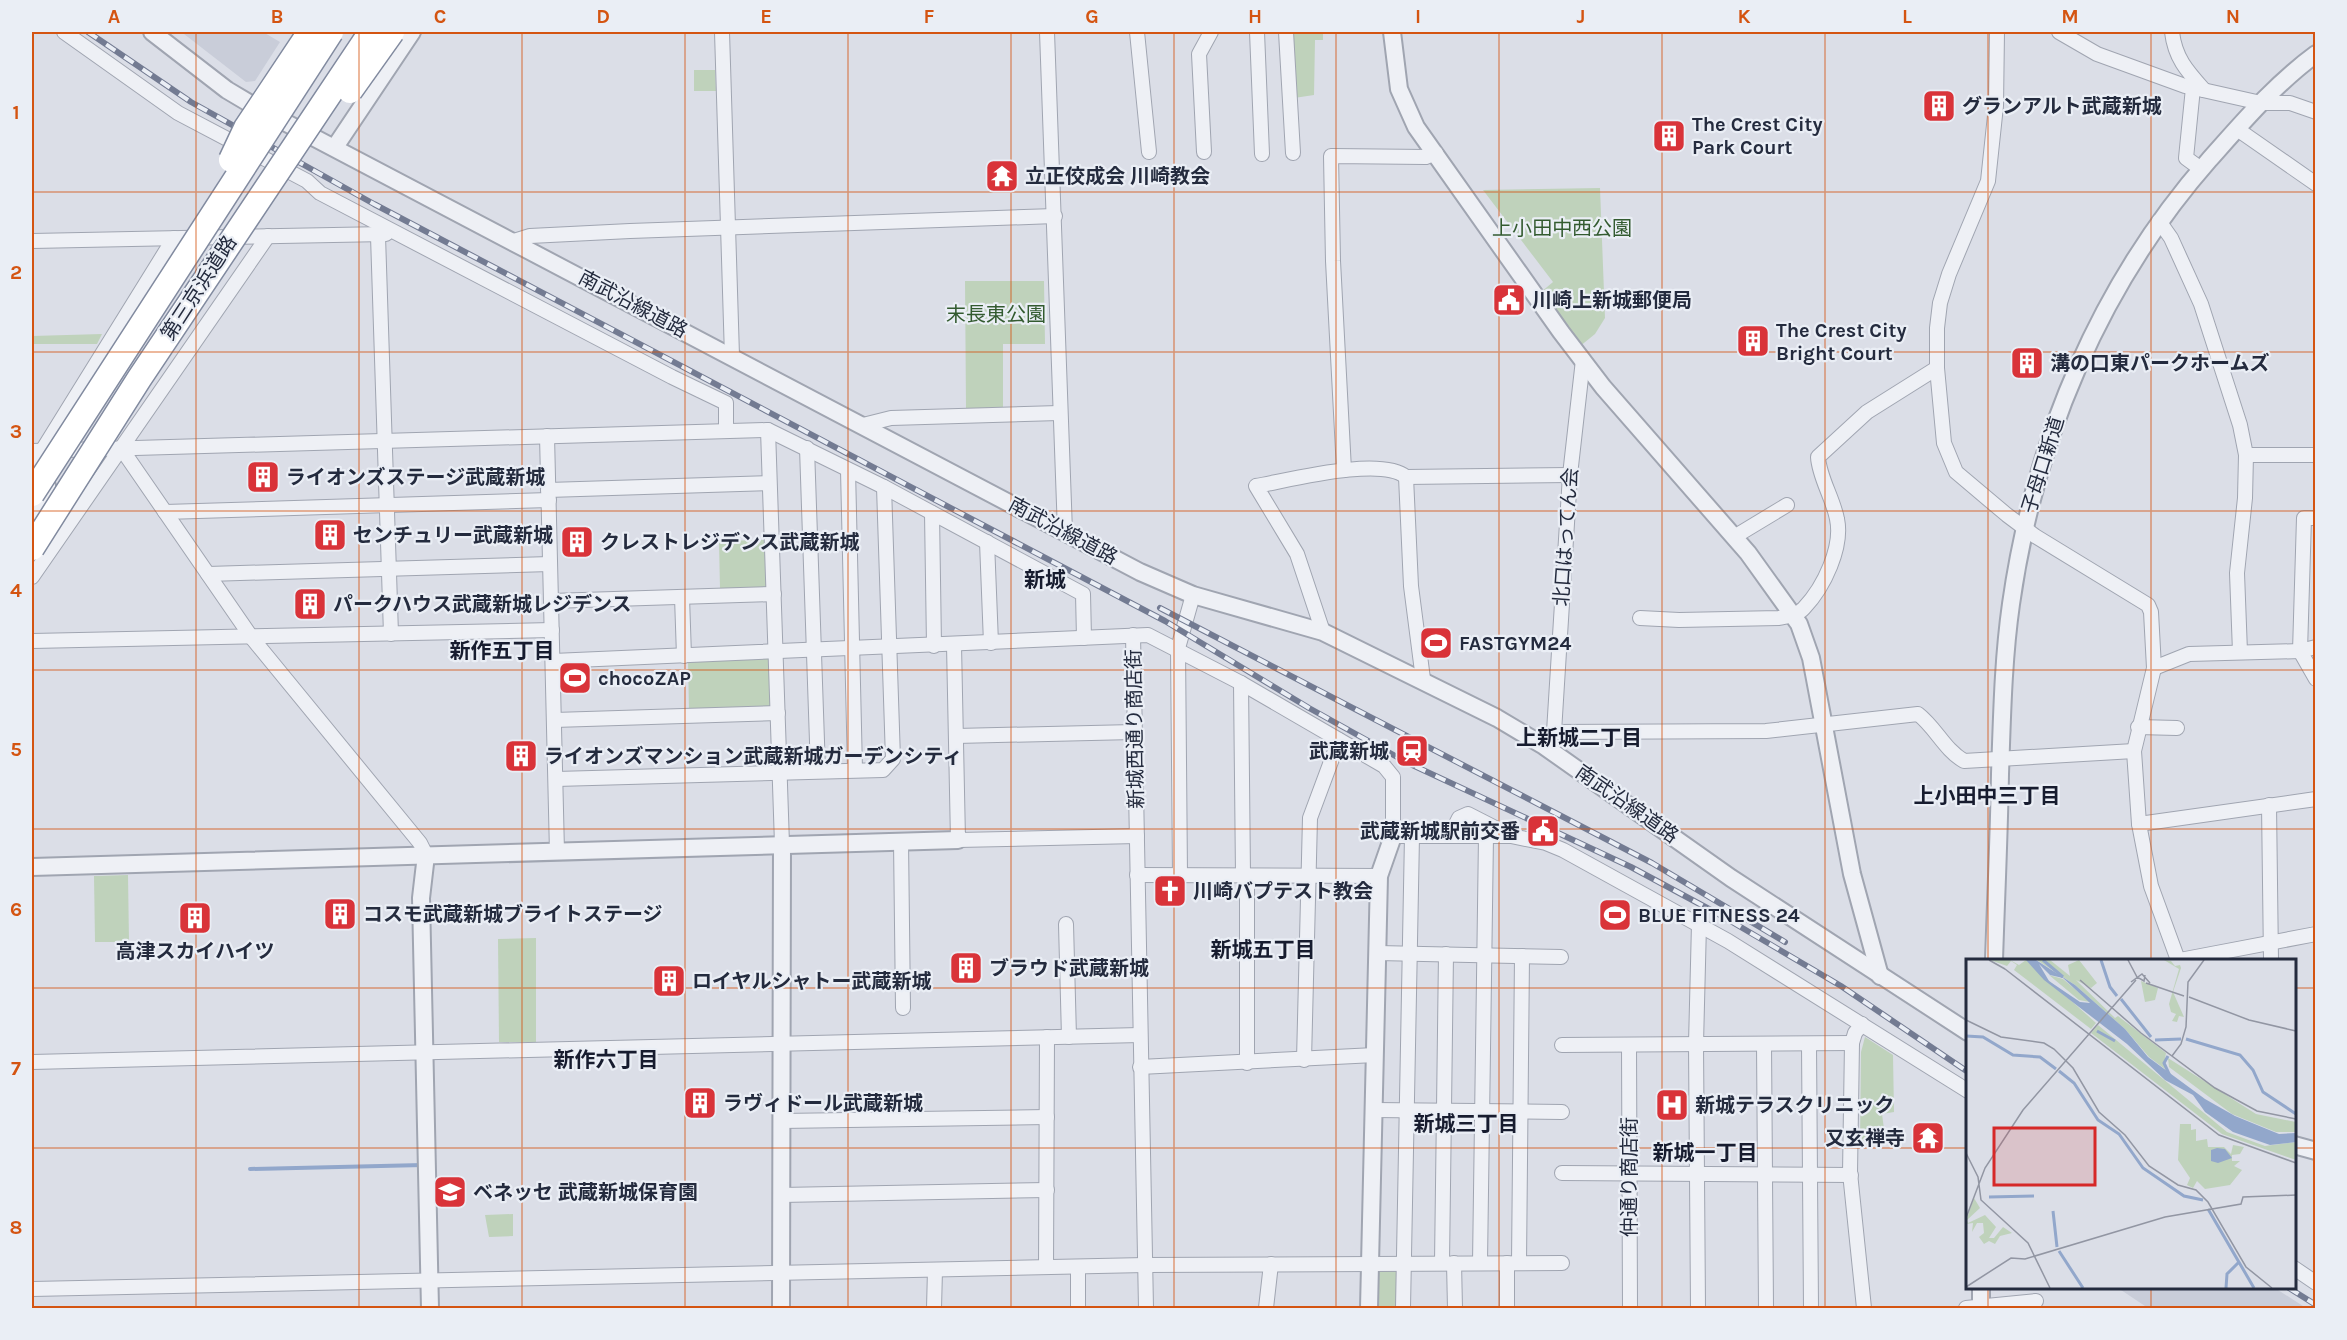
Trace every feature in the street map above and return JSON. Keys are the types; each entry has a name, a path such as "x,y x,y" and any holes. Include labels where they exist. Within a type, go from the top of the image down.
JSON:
{"highway":[{"path":"194,257 246,128 310,32"},
{"path":"194,257 285,183 392,32"},
{"name":"第三京浜道路","path":"32,494 350,34"},
{"name":"第三京浜道路","path":"32,548 194,257 350,34"}],"street":[{"path":"64,32 178,113 307,181 320,194 726,403 726,431"},
{"name":"南武沿線道路","path":"152,32 227,90 254,105 1140,572 1193,595 1323,632 1423,680 1544,746 1731,878 1966,1031"},
{"path":"254,105 300,32"},
{"path":"335,147 412,32"},
{"path":"722,32 732,356"},
{"path":"1047,32 1065,532"},
{"path":"1137,32 1149,152"},
{"path":"1204,152 1199,54 1210,32"},
{"path":"1257,32 1262,154"},
{"path":"1286,32 1293,153"},
{"path":"1392,32 1399,89 1416,127 1582,360 1734,537 1794,615 1811,658 1852,874 1880,976"},
{"path":"1997,32 1992,160 1981,201 1949,274 1940,303 1937,368 1944,443 1956,472 2024,528 2148,605 2151,612 2154,668 2134,751 2139,824 2151,886 2179,959"},
{"path":"2059,32 2097,54 2199,89 2261,103 2290,103 2316,112"},
{"path":"2172,32 2174,49 2181,64 2199,89 2186,158 2201,169"},
{"name":"子母口新道","path":"1994,959 2003,679 2009,616 2024,528 2040,464 2066,394 2102,315 2159,221 2236,129 2261,103 2316,54"},
{"path":"2236,129 2316,184"},
{"path":"1344,470 1330,156 1426,157 1436,153"},
{"path":"514,241 530,236 1055,216"},
{"path":"2159,221 2171,237 2215,343 2240,425 2246,455 2245,498 2236,573 2240,651"},
{"path":"32,241 194,257 268,236 378,236 394,232"},
{"path":"32,577 268,236"},
{"path":"378,236 392,634"},
{"path":"32,530 77,449 194,257"},
{"path":"32,467 37,450 194,257"},
{"name":"北口はってん会","path":"1554,732 1570,475 1582,360"},
{"path":"1640,618 1679,620 1779,618 1794,615 1804,608 1821,582 1838,542 1838,521 1818,457 1866,412 1937,368"},
{"path":"863,425 891,418 1059,413"},
{"path":"37,450 768,430 884,487 1083,594 1084,638"},
{"path":"768,430 782,844 782,1308"},
{"path":"547,436 557,852"},
{"path":"121,448 252,638 420,843 426,855 421,898 430,1308"},
{"path":"807,448 818,771"},
{"path":"32,512 77,449"},
{"path":"2246,455 2316,455"},
{"path":"848,470 855,770"},
{"path":"1323,632 1298,554 1256,486 1344,470 1397,470 1406,477 1570,475"},
{"path":"1406,477 1411,586 1423,680"},
{"path":"165,512 387,505 769,483"},
{"path":"555,779 883,770 893,759 884,487"},
{"path":"1734,537 1787,505"},
{"path":"932,513 934,646"},
{"path":"2316,518 2304,518 2310,586 2300,651 2316,679"},
{"path":"987,542 991,643"},
{"path":"208,574 550,564"},
{"path":"551,601 774,594"},
{"path":"1180,875 1173,646 1193,595"},
{"path":"682,597 684,656"},
{"path":"32,641 552,630"},
{"path":"1133,635 1148,635 1173,646 1241,683 1384,766 1393,777 1393,836 1379,876 1369,1308"},
{"name":"新城西通り商店街","path":"553,661 934,646 1133,635 1146,1308"},
{"path":"954,645 958,840"},
{"path":"2154,668 2189,654 2300,651 2316,647"},
{"path":"1241,683 1247,1063"},
{"path":"554,720 778,713"},
{"path":"1544,746 1554,732 1766,731 1918,714 1929,723 1950,753 1964,761 2001,761 2134,751"},
{"path":"2138,727 2177,728"},
{"path":"956,736 1134,732"},
{"path":"1304,1060 1310,818 1339,740"},
{"path":"2139,824 2316,799"},
{"path":"2269,805 2271,959"},
{"path":"1450,836 1460,818 1465,814 1511,836"},
{"path":"1393,836 1511,836 1546,843 1563,850 1699,924 1966,1091"},
{"path":"1403,1308 1412,836"},
{"path":"1480,1263 1486,836"},
{"path":"32,867 782,844 1137,837"},
{"path":"901,841 903,1008"},
{"path":"1137,875 1379,876"},
{"path":"1066,924 1069,1037"},
{"path":"1698,1308 1696,1044 1699,924"},
{"path":"2184,959 2316,934"},
{"path":"1378,953 1561,957"},
{"path":"1446,954 1444,1111 1448,1263 1455,1308"},
{"path":"1507,1308 1513,1263 1521,1112 1522,956"},
{"path":"1862,1024 1855,1033 1852,1043 1851,1175 1864,1308"},
{"path":"32,1062 1140,1035"},
{"path":"1046,1267 1047,1037"},
{"path":"1562,1045 1852,1043"},
{"path":"1764,1044 1766,1308"},
{"name":"仲通り商店街","path":"1629,1045 1630,1308"},
{"path":"1809,1045 1811,1308"},
{"path":"1140,1067 1375,1055"},
{"path":"1374,1110 1562,1112"},
{"path":"781,1121 1047,1117"},
{"path":"2296,1145 2316,1151"},
{"path":"1562,1173 1851,1175"},
{"path":"781,1195 1047,1190"},
{"path":"32,1289 1145,1265 1562,1263"},
{"path":"1266,1308 1271,1264"},
{"path":"1078,1267 1078,1308"},
{"path":"2296,1269 2316,1283"},
{"path":"934,1308 935,1270"},
{"path":"1981,1289 1976,1308 2038,1305 2030,1289"}],"shaded area":[{"path":"263,32 280,42 255,81 246,82 184,34"},
{"path":"2120,1289 2277,1289 2306,1308 2148,1308"}],"green space":[{"path":"1290,32 1323,32 1323,40 1315,40 1314,95 1294,98"},
{"path":"694,70 715,70 716,91 694,91"},
{"name":"上小田中西公園","path":"1600,188 1605,318 1595,334 1579,347 1540,293 1553,282 1483,190"},
{"name":"末長東公園","path":"965,281 1044,281 1045,344 1003,344 1003,408 966,408"},
{"path":"102,334 97,344 32,344 32,336"},
{"path":"766,540 768,585 764,588 720,589 719,541"},
{"path":"768,658 770,661 771,709 689,712 688,660"},
{"path":"128,875 129,942 95,942 94,876"},
{"path":"536,938 536,1042 499,1042 498,939"},
{"path":"1865,1037 1893,1055 1894,1112 1882,1114 1886,1144 1860,1146 1861,1052"},
{"path":"513,1214 513,1236 489,1237 485,1215"},
{"path":"1379,1268 1399,1268 1398,1308 1378,1308"}],"waterway":[{"path":"250,1169 423,1165"}],"railway":[{"path":"88,32 191,102 374,204 1165,621 1309,708 1408,763 1631,867 1722,916 1841,986 1966,1071"},
{"path":"1160,608 1652,863 1785,942"},
{"path":"2291,1289 2316,1305"}],"place":[{"name":"グランアルト武蔵新城","path":"1939,106"},
{"name":"The Crest City Park Court","path":"1669,136"},
{"name":"立正佼成会 川崎教会","path":"1002,176"},
{"name":"川崎上新城郵便局","path":"1509,300"},
{"name":"The Crest City Bright Court","path":"1753,341"},
{"name":"溝の口東パークホームズ","path":"2027,363"},
{"name":"ライオンズステージ武蔵新城","path":"263,477"},
{"name":"センチュリー武蔵新城","path":"330,535"},
{"name":"クレストレジデンス武蔵新城","path":"577,542"},
{"name":"パークハウス武蔵新城レジデンス","path":"310,604"},
{"name":"FASTGYM24","path":"1436,643"},
{"name":"chocoZAP","path":"575,678"},
{"name":"武蔵新城","path":"1412,751"},
{"name":"ライオンズマンション武蔵新城ガーデンシティ","path":"521,756"},
{"name":"武蔵新城駅前交番","path":"1543,831"},
{"name":"川崎バプテスト教会","path":"1170,891"},
{"name":"コスモ武蔵新城ブライトステージ","path":"340,914"},
{"name":"BLUE FITNESS 24","path":"1615,915"},
{"name":"高津スカイハイツ","path":"195,918"},
{"name":"ブラウド武蔵新城","path":"966,968"},
{"name":"ロイヤルシャトー武蔵新城","path":"669,981"},
{"name":"ラヴィドール武蔵新城","path":"700,1103"},
{"name":"新城テラスクリニック","path":"1672,1105"},
{"name":"又玄禅寺","path":"1928,1138"},
{"name":"ベネッセ 武蔵新城保育園","path":"450,1192"}],"district":[{"name":"新城","path":"1045,580"},
{"name":"新作五丁目","path":"502,651"},
{"name":"上新城二丁目","path":"1579,738"},
{"name":"上小田中三丁目","path":"1987,796"},
{"name":"新城五丁目","path":"1263,950"},
{"name":"新作六丁目","path":"606,1060"},
{"name":"新城三丁目","path":"1466,1124"},
{"name":"新城一丁目","path":"1705,1153"}]}
